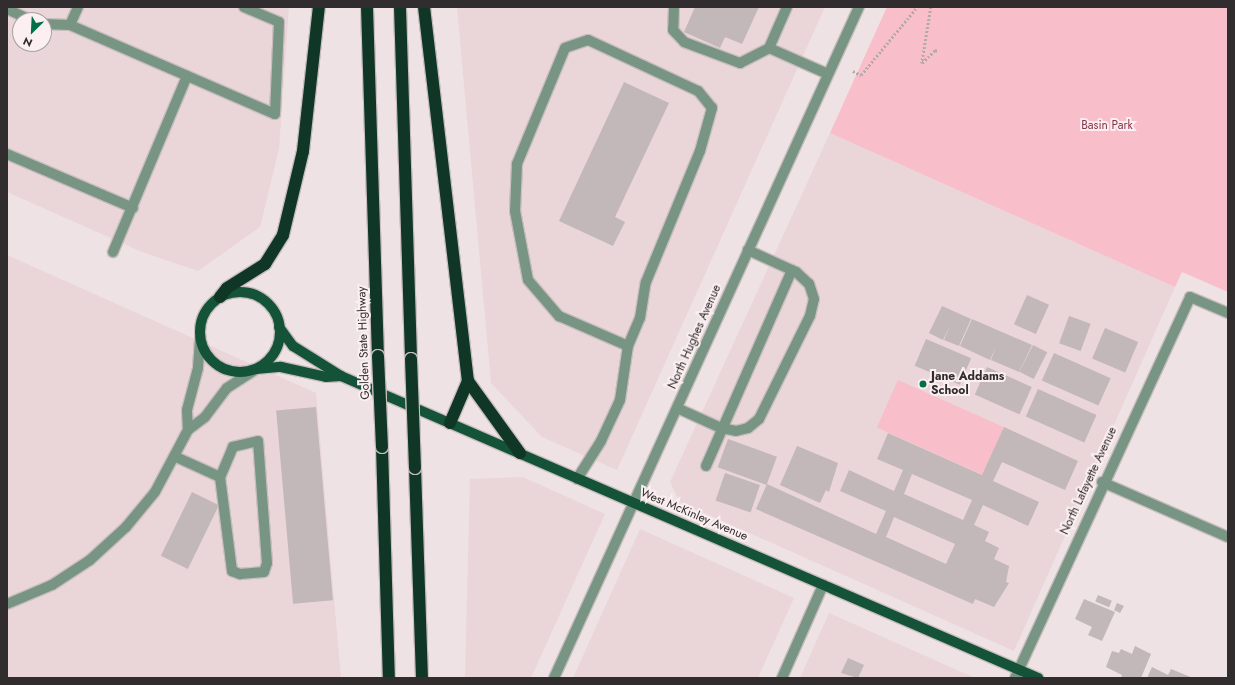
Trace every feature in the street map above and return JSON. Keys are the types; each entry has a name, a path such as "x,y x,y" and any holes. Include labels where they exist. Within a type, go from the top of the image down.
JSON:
{"highway":[{"path":"220,297 227,288 265,264 283,235 303,151 319,7"},
{"name":"Golden State Highway","path":"367,7 389,678"},
{"path":"400,7 422,678"},
{"path":"424,7 468,381 520,453"},
{"path":"450,423 468,381"}],"main road":[{"name":"West McKinley Avenue","path":"220,297 245,293 257,296 272,309 279,327 293,346 341,376 520,453 577,480 824,585 1017,674 1038,678"},
{"path":"200,338 204,315 220,297"},
{"path":"256,369 275,352 279,327"},
{"name":"West McKinley Avenue","path":"200,338 204,350 220,367 244,372 256,369 281,367 326,377 341,376"}],"street":[{"path":"70,25 78,7"},
{"path":"52,24 70,25 275,114 279,22 244,7"},
{"path":"674,7 672,30 684,42 721,58 740,63 769,48 787,7"},
{"name":"North Hughes Avenue","path":"554,678 859,7"},
{"path":"577,480 601,441 620,400 628,346 640,318 646,282 700,151 712,108 698,91 588,40 565,48 517,164 515,211 528,280 559,316 628,346"},
{"path":"769,48 828,74"},
{"path":"113,252 133,208 187,76"},
{"path":"7,154 133,208"},
{"path":"677,408 721,428 736,431 759,419 810,316 814,298 809,284 792,270 748,250"},
{"path":"706,466 721,428 792,270"},
{"name":"North Lafayette Avenue","path":"1017,674 1102,482 1190,297 1228,313"},
{"path":"7,604 52,585 107,546 140,511 176,457 188,430 187,410 198,368 200,338"},
{"path":"188,430 205,417 227,388 256,369"},
{"path":"258,441 267,563 264,572 240,574 229,566 220,478 233,447 258,441"},
{"path":"176,457 220,478"},
{"path":"1102,482 1228,537"},
{"path":"782,678 824,585"}],"path":[{"path":"853,71 861,75 916,7"},
{"path":"931,7 922,63 935,50 939,51"}],"shaded area":[{"path":"7,7 289,7 279,149 260,227 198,271 142,252 7,192"},
{"path":"457,7 825,7 617,470 542,437 491,383"},
{"name":"Jane Addams School","path":"830,133 1175,287 1014,651 680,502 670,482"},
{"path":"7,255 316,393 341,678 7,678"},
{"path":"523,477 605,514 531,678 465,678 470,479"},
{"path":"640,529 794,598 758,678 573,678"},
{"path":"829,613 975,678 800,678"}],"green space":[{"name":"Basin Park","path":"887,7 1228,7 1228,292 1182,272 1175,287 830,133"},
{"path":"898,380 1004,427 983,475 877,428"}],"building":[{"path":"695,7 759,7 742,44 725,37 720,48 684,32"},
{"path":"624,82 669,103 615,217 625,222 613,246 559,221"},
{"path":"1027,295 1049,305 1036,334 1014,324"},
{"path":"942,306 971,319 959,346 944,340 950,326 943,340 929,333"},
{"path":"1069,316 1091,324 1081,351 1059,343"},
{"path":"972,319 1032,345 1019,372 991,360 996,346 990,360 960,346"},
{"path":"1105,328 1138,342 1125,372 1092,358"},
{"path":"926,339 971,358 960,385 915,366"},
{"path":"1033,345 1047,352 1034,379 1019,372"},
{"path":"1054,353 1111,378 1098,406 1042,380"},
{"path":"987,367 1032,387 1020,414 975,394"},
{"path":"1038,389 1096,415 1084,442 1026,416"},
{"path":"316,407 333,600 293,604 276,410"},
{"path":"1004,427 1078,461 1065,490 1002,462 993,481 1039,502 1028,526 983,505 974,525 989,532 985,541 999,548 994,559 1009,566 1006,582 1009,583 994,607 975,599 973,604 756,509 767,484 876,534 886,511 840,491 849,470 894,491 903,470 877,459 888,433 982,475","holes":["912,474 972,500 963,520 904,494","894,517 955,544 946,564 886,537"]},
{"path":"728,439 777,457 767,485 718,467"},
{"path":"797,446 838,463 829,492 826,490 820,503 780,485"},
{"path":"725,473 760,485 751,512 716,500"},
{"path":"192,492 219,505 188,569 161,556"},
{"path":"1098,595 1112,601 1109,607 1095,601"},
{"path":"1084,599 1115,612 1102,641 1088,635 1092,627 1075,619"},
{"path":"1117,603 1124,606 1120,613 1114,610"},
{"path":"1135,646 1151,654 1141,678 1121,678 1122,675 1106,667 1112,651 1119,653 1121,649 1132,654"},
{"path":"848,658 864,665 858,678 841,673"},
{"path":"1152,667 1168,675 1171,669 1193,678 1147,678"}],"place":[{"name":"Jane Addams School","path":"923,384"}]}
